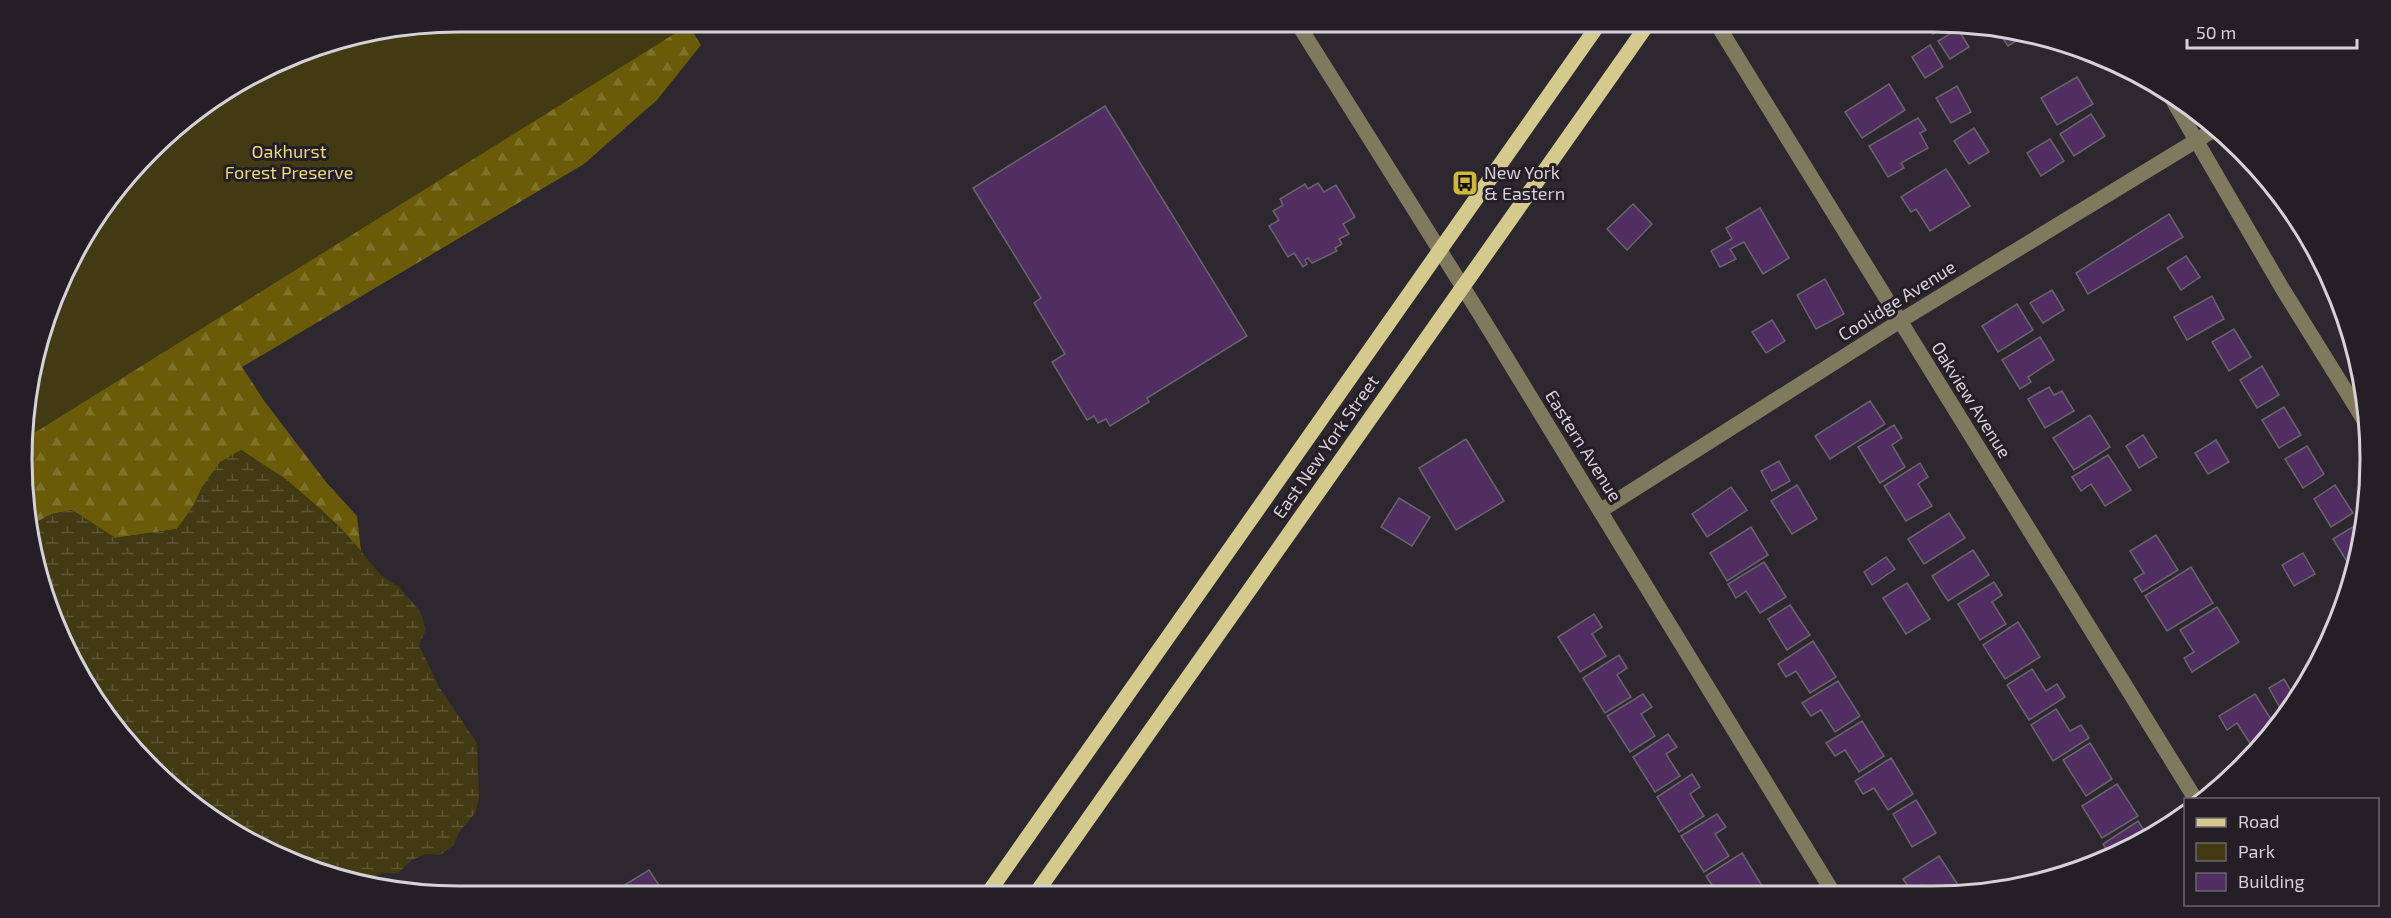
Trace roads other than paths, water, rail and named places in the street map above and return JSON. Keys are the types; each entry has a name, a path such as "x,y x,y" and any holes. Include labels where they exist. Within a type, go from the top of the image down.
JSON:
{"main road":[{"name":"East New York Street","path":"993,886 1593,32"},
{"name":"East New York Street","path":"1041,886 1642,32"}],"street":[{"name":"Eastern Avenue","path":"1303,32 1829,886"},
{"name":"Oakview Avenue","path":"1722,32 2194,796"},
{"path":"2180,111 2282,288 2357,408"},
{"name":"Coolidge Avenue","path":"1600,511 1900,321 2209,134"}],"place":[{"name":"New York & Eastern","path":"1465,183"}],"park label":[{"name":"Oakhurst Forest Preserve","path":"289,162"}]}
